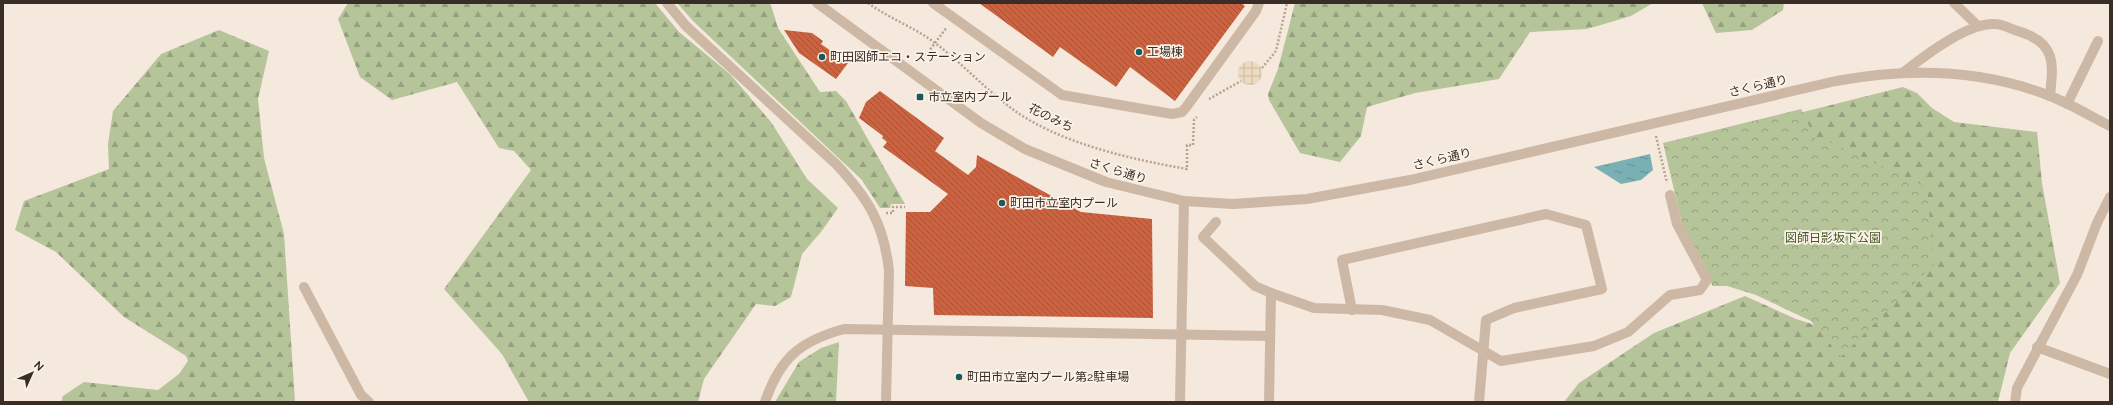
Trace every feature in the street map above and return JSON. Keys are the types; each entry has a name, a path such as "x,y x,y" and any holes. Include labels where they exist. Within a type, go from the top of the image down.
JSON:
{"street":[{"path":"666,3 686,26 836,164 855,184 874,212 887,252 889,271 886,402"},
{"name":"さくら通り","path":"817,3 981,122 1025,149 1106,182 1184,201 1233,204 1307,199 1410,180 1836,81 1871,75 1904,72 1968,75 2012,83 2050,96 2110,126"},
{"path":"933,3 1062,95 1172,114 1182,112 1187,106 1256,11 1259,3"},
{"path":"1954,3 1978,26"},
{"path":"1904,72 1932,50 1978,26 1995,24 2032,36 2041,42 2049,51 2053,63 2050,96"},
{"path":"2067,104 2098,41"},
{"path":"1216,222 1203,237 1255,286 1314,308 1382,310 1430,320 1501,361 1594,346 1628,332 1670,295 1700,290 1707,280 1677,224 1670,195"},
{"path":"2015,402 2017,388 2037,347 2077,275 2097,223 2110,197"},
{"path":"1180,402 1184,201"},
{"path":"1352,310 1342,260 1546,214 1586,225 1602,289 1514,308 1486,320 1479,402"},
{"path":"304,287 360,394 369,402"},
{"path":"1269,402 1271,293"},
{"path":"765,402 772,382 784,363 800,348 818,337 844,330 1270,336"},
{"path":"2037,347 2110,374"}],"path":[{"name":"花のみち","path":"868,3 888,17 900,21 935,43 1011,108 1040,125 1111,153 1187,169 1187,144 1193,145 1194,120 1198,115"},
{"path":"1262,68 1276,51 1287,3"},
{"path":"923,59 940,36"},
{"path":"1206,104 1210,98 1241,81"},
{"path":"1653,124 1670,195"},
{"path":"874,212 893,213 893,207 905,207"}],"green space":[{"path":"348,3 655,3 679,32 730,74 771,122 807,179 838,208 821,232 802,254 791,297 775,306 756,304 704,379 698,402 529,402 502,354 444,289 531,170 514,151 499,148 457,82 392,100 360,77 338,19"},
{"path":"677,3 768,3 771,5 778,28 820,92 836,91 846,101 905,204 891,204 890,208 880,208 862,180 693,21"},
{"path":"1295,3 1653,3 1631,16 1587,29 1530,32 1499,79 1415,93 1367,107 1361,136 1340,162 1300,153 1269,100 1268,94 1278,69"},
{"path":"1702,3 1784,3 1783,10 1752,30 1716,33"},
{"path":"219,30 269,51 258,99 264,158 284,234 295,402 61,402 63,396 84,382 158,390 179,374 188,361 186,356 124,317 56,252 15,230 24,201 109,169 108,144 113,111 161,54"},
{"path":"1903,87 1917,93 1932,108 1954,122 2037,132 2042,183 2060,283 2010,353 1998,402 1564,402 1579,383 1654,333 1745,296 1796,319 1844,334 1687,141"},
{"name":"図師日影坂下公園","path":"1801,109 1817,142 1825,140 1927,187 1934,264 1841,357 1811,321 1756,295 1727,286 1712,286 1711,281 1684,232 1663,143"},
{"path":"839,342 836,402 775,402 799,362 821,348"}],"shaded area":[{"path":"1245,61 1255,61 1262,68 1262,78 1255,85 1245,85 1238,78 1238,68"}],"water":[{"path":"1650,154 1653,170 1641,180 1621,184 1594,167"}],"building":[{"name":"工場棟","path":"979,3 1241,3 1245,6 1175,101 1130,67 1116,87 1060,47 1053,57"},
{"path":"784,30 812,33 823,41 821,44 848,63 836,79 799,53"},
{"name":"町田市立室内プール","path":"880,91 944,138 935,151 968,175 976,167 977,155 1081,212 1152,219 1153,318 934,315 933,288 905,286 906,212 930,212 948,194 883,147 887,142 882,138 883,136 859,118 866,102"}],"place":[{"name":"工場棟","path":"1139,52"},
{"name":"町田図師エコ・ステーション","path":"822,57"},
{"name":"市立室内プール","path":"920,97"},
{"name":"町田市立室内プール","path":"1002,203"},
{"name":"町田市立室内プール第2駐車場","path":"959,377"}]}
